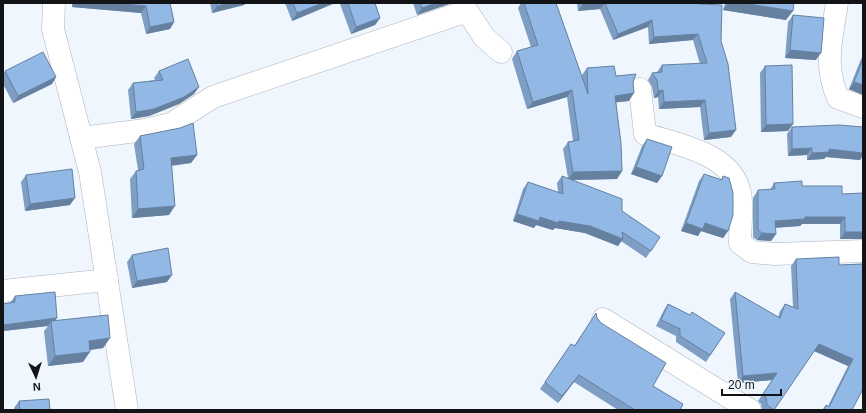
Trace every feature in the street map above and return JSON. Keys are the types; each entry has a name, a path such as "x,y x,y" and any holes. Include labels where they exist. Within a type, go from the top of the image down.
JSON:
{"street":[{"path":"54,3 53,29 90,172 127,410"},
{"path":"837,3 829,61 831,82 838,98 863,107"},
{"path":"81,138 145,130 171,124 213,97 467,11 484,37 501,52"},
{"path":"640,89 645,134 708,155 731,172 740,193 740,243 752,252 774,254 863,251"},
{"path":"3,291 107,280"},
{"path":"603,319 750,410"}],"building":[{"path":"112,3 170,3 174,22 150,27 146,6"},
{"path":"216,3 230,3 217,6"},
{"path":"293,3 323,3 297,13"},
{"path":"348,3 375,3 380,18 356,27"},
{"path":"420,3 436,3 422,8"},
{"path":"524,3 556,3 588,94 587,68 614,66 616,76 636,74 633,82 634,93 615,96 621,143 622,171 573,172 568,142 579,140 572,90 533,102 517,51 538,45"},
{"path":"605,3 699,3 722,5 721,41 728,64 736,130 709,133 705,100 664,102 663,90 658,91 657,80 652,73 662,72 662,65 707,63 698,34 654,37 652,20 618,34"},
{"path":"742,3 794,3 793,11"},
{"path":"793,15 824,18 821,53 790,50"},
{"path":"43,52 56,77 18,96 5,71"},
{"path":"188,59 199,87 184,97 154,109 136,112 133,83 163,80 159,71"},
{"path":"863,59 863,85 854,82"},
{"path":"792,65 793,124 766,125 765,66"},
{"path":"193,123 197,155 171,158 175,206 138,209 136,171 144,169 140,136 180,128"},
{"path":"839,125 863,127 863,153 829,149 829,152 812,153 812,148 792,149 792,127"},
{"path":"647,139 672,147 662,176 636,167"},
{"path":"72,169 75,198 30,204 26,175"},
{"path":"704,174 722,180 723,176 729,178 733,193 733,215 728,231 705,223 703,229 686,223"},
{"path":"562,176 622,199 622,211 660,237 651,251 622,232 623,239 590,226 559,221 558,223 540,217 539,221 517,214 528,182 563,194"},
{"path":"802,181 802,186 842,186 842,194 863,193 863,232 845,232 845,217 805,217 805,219 775,221 776,234 762,233 758,230 758,190 775,189 774,183"},
{"path":"168,248 172,275 137,281 132,255"},
{"path":"839,257 839,265 863,264 863,389 852,410 824,410 826,405 829,407 853,359 819,344 774,410 767,405 766,397 763,394 777,373 743,376 735,292 780,318 785,304 798,309 796,259"},
{"path":"55,292 57,318 3,325 3,304 15,302 15,296"},
{"path":"668,304 690,315 692,312 725,333 710,355 680,336 680,329 661,320"},
{"path":"596,313 597,318 601,323 666,363 653,386 683,404 680,410 635,410 579,375 562,396 545,382 571,344 575,346"},
{"path":"108,315 110,338 89,341 90,352 55,356 51,321"},
{"path":"49,399 50,410 20,410 19,401"}]}
